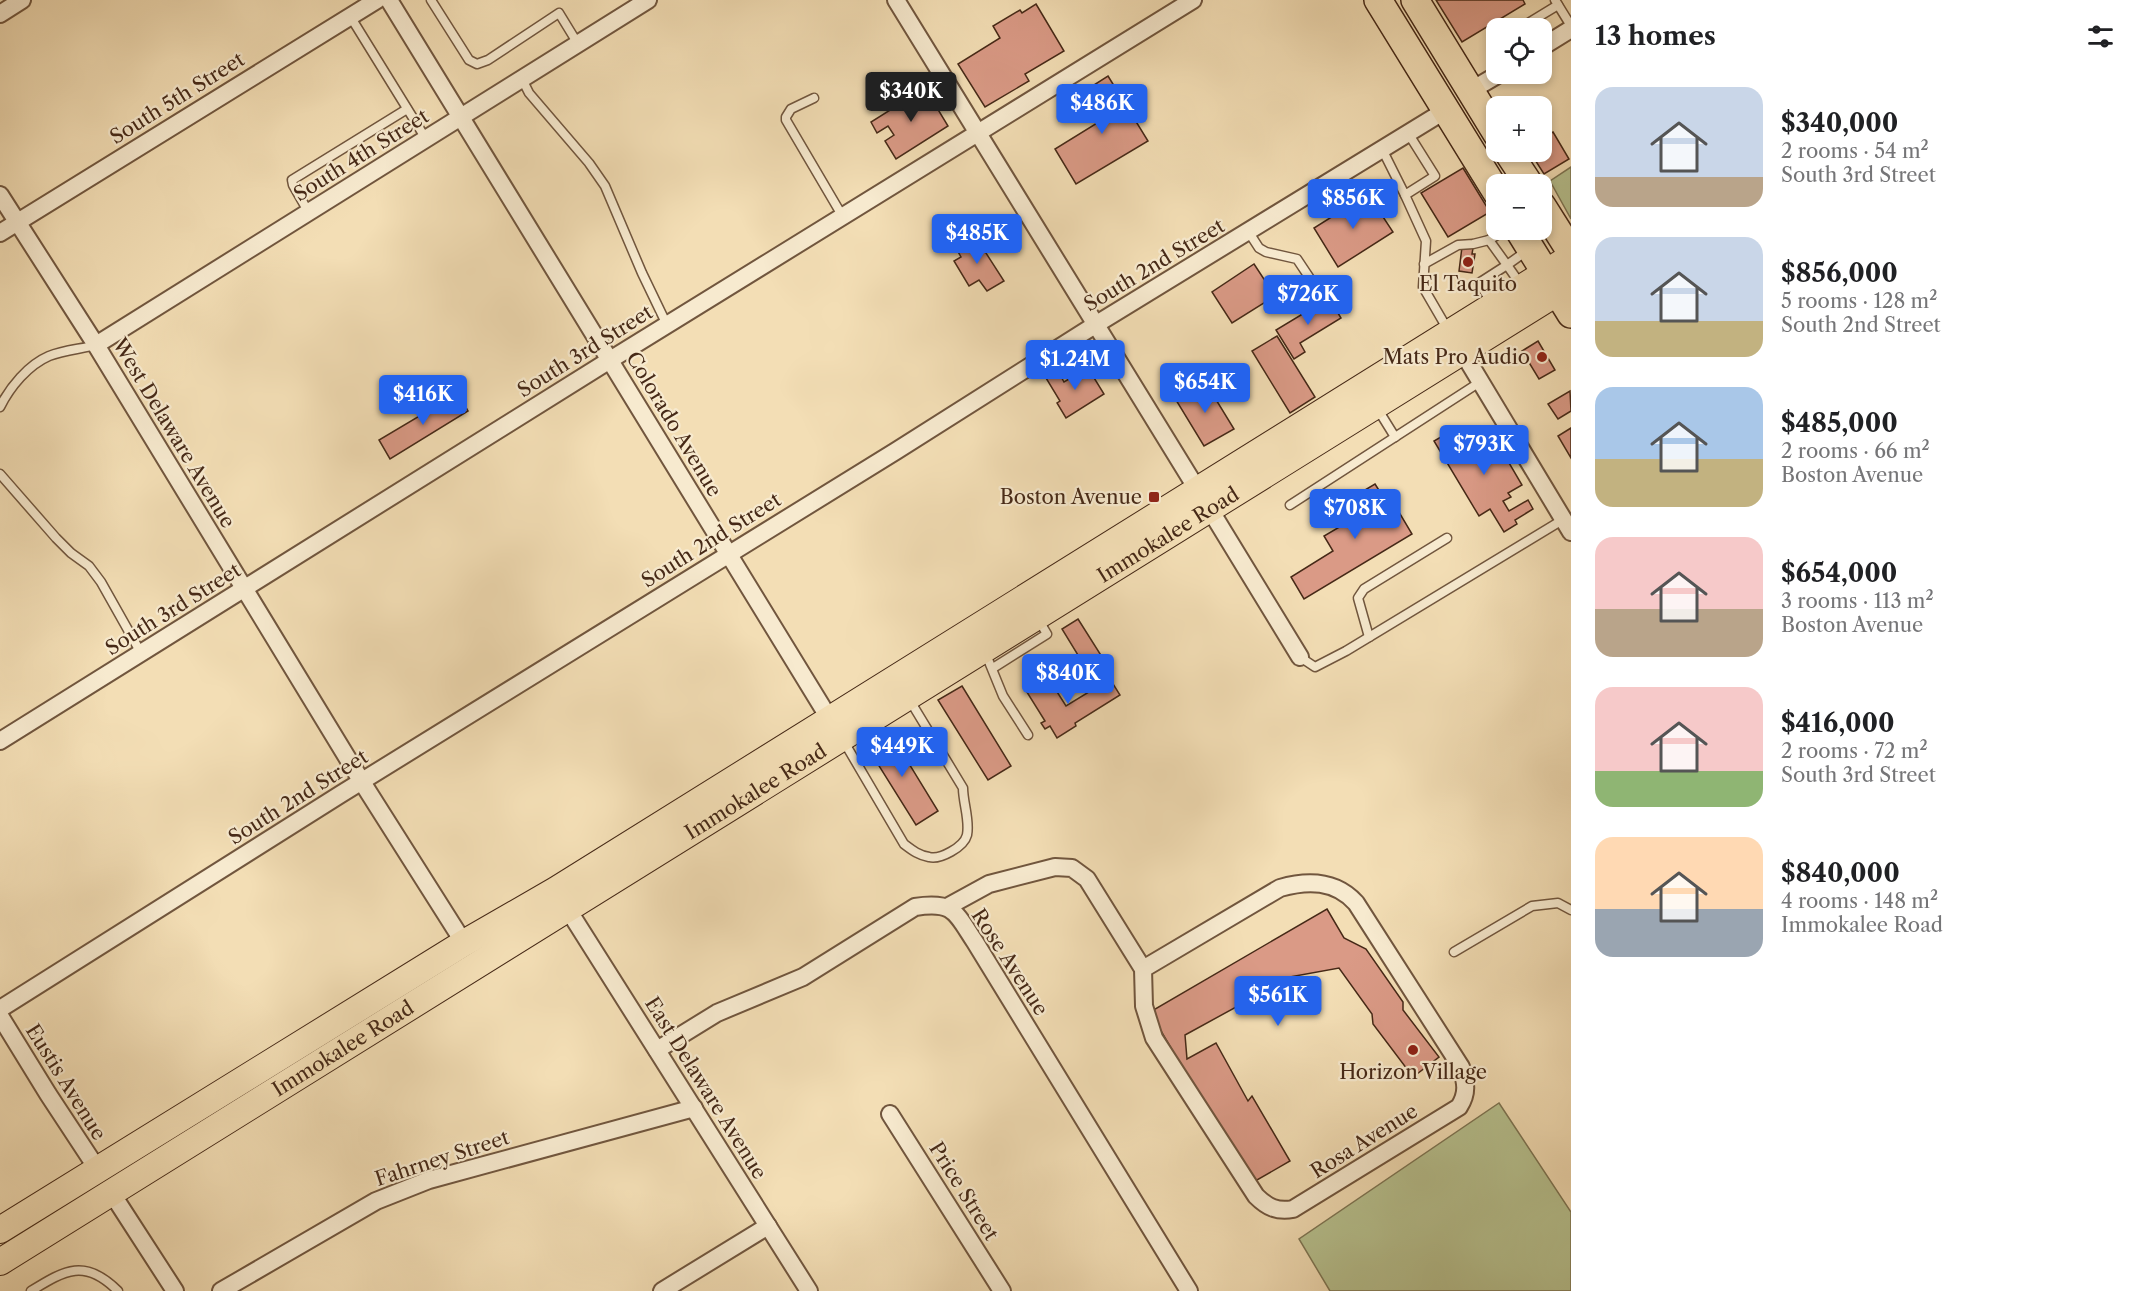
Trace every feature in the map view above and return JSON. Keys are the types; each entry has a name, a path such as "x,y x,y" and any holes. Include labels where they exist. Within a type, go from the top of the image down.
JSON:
{"highway":[{"path":"1378,0 1486,175"},
{"path":"1415,0 1486,116"},
{"path":"1552,222 1571,252"},
{"path":"1526,240 1561,291"}],"main road":[{"name":"Immokalee Road","path":"0,1262 105,1181 471,953 562,899 1203,499 1378,395 1456,341 1561,291 1571,257"},
{"name":"Immokalee Road","path":"1456,341 1493,304 1522,286 1561,291"},
{"name":"Immokalee Road","path":"836,728 988,658 1036,616 1203,499"},
{"name":"Immokalee Road","path":"0,1230 105,1181"}],"street":[{"path":"0,14 22,0"},
{"name":"South 5th Street","path":"0,232 377,0"},
{"name":"Colorado Avenue","path":"389,0 836,728"},
{"name":"South 4th Street","path":"96,345 648,0"},
{"path":"896,0 1300,657"},
{"name":"South 3rd Street","path":"0,741 1193,0"},
{"path":"1552,40 1571,28"},
{"path":"1470,91 1486,82"},
{"name":"South 2nd Street","path":"0,1009 1095,325 1446,110"},
{"name":"West Delaware Avenue","path":"0,195 96,345 362,782 471,953"},
{"path":"1456,341 1567,526"},
{"path":"947,907 989,884 1055,867 1072,868 1087,879 1143,969"},
{"name":"Rosa Avenue","path":"1301,882 1325,884 1348,894 1356,903 1461,1067 1465,1078 1466,1096 1459,1107 1293,1209 1284,1211 1273,1209 1256,1196 1154,1038 1144,1005 1143,969 1280,888 1301,882"},
{"name":"East Delaware Avenue","path":"562,899 810,1291"},
{"name":"Rose Avenue","path":"657,1050 717,1013 803,977 915,907 934,904 947,907 957,916 975,942 1189,1291"},
{"name":"Eustis Avenue","path":"0,1016 48,1095 175,1291"},
{"name":"Fahrney Street","path":"221,1291 392,1193 440,1177 694,1108"},
{"name":"Price Street","path":"890,1114 1002,1291"},
{"path":"662,1291 768,1226"}],"lane":[{"path":"431,0 469,60 477,64 488,60 559,13 578,44"},
{"path":"1534,18 1557,2 1571,28"},
{"path":"350,16 426,139"},
{"path":"522,80 529,93 589,163 605,186 666,326"},
{"path":"814,98 791,110 786,120 843,217"},
{"path":"309,213 292,180 407,109"},
{"path":"1405,195 1435,176 1408,133"},
{"path":"1382,149 1426,241 1423,287 1456,341"},
{"path":"1248,231 1259,248 1266,252 1297,259 1315,286"},
{"path":"1424,264 1458,244 1473,244 1489,240 1522,286"},
{"path":"1493,304 1479,284 1507,265 1524,240"},
{"path":"0,407 8,391 26,372 48,357 96,345"},
{"path":"1290,506 1480,382"},
{"path":"1378,395 1395,437"},
{"path":"0,474 56,538 89,566 101,582 141,653"},
{"path":"1300,657 1315,667 1567,526"},
{"path":"1369,637 1358,598 1364,589 1447,538"},
{"path":"988,658 1003,696 1028,735"},
{"path":"836,728 904,844 915,853 931,858 949,853 962,844 967,836 968,821 963,802 963,788 907,696"},
{"path":"1454,952 1532,906 1558,903 1571,910"},
{"path":"31,1291 65,1272 89,1270 118,1291"}],"green space":[{"path":"1571,167 1571,219 1552,185 1552,180"},
{"path":"1499,1103 1571,1212 1571,1291 1330,1291 1299,1239"}],"building":[{"path":"1436,0 1523,0 1525,4 1502,18 1486,18 1486,28 1462,42"},
{"path":"1036,4 1064,51 1025,74 1029,81 985,107 958,64 1000,38 993,26 1020,10 1022,13"},
{"path":"1108,76 1148,141 1076,184 1055,149 1107,117 1100,104 1096,106 1086,90"},
{"path":"925,88 948,126 896,159 885,141 894,135 888,126 877,133 871,122"},
{"path":"1552,133 1569,159 1544,174 1536,162 1552,162"},
{"path":"1463,168 1486,205 1486,214 1448,237 1421,193"},
{"path":"1368,194 1393,232 1338,267 1314,228"},
{"path":"975,236 1004,281 987,291 979,280 969,286 954,261 961,257 956,248"},
{"path":"1462,247 1473,248 1472,254 1475,254 1472,273 1459,271"},
{"path":"1254,264 1275,296 1232,323 1212,292"},
{"path":"1329,298 1341,318 1300,343 1305,352 1294,359 1276,330"},
{"path":"1277,336 1315,397 1290,413 1252,351"},
{"path":"1538,341 1555,370 1539,379 1522,351"},
{"path":"1088,368 1104,394 1066,418 1057,403 1060,401 1046,378 1058,371 1064,382"},
{"path":"1204,380 1234,429 1204,446 1176,400"},
{"path":"1570,391 1571,411 1558,419 1548,404"},
{"path":"458,393 468,411 390,459 379,440"},
{"path":"1571,428 1571,458 1558,436"},
{"path":"1453,430 1464,448 1491,432 1522,485 1508,493 1511,497 1503,501 1509,511 1528,500 1533,509 1515,520 1517,524 1504,532 1490,509 1479,516 1434,441"},
{"path":"1375,484 1385,500 1390,497 1412,534 1304,599 1291,577 1333,551 1324,536 1348,522 1338,506"},
{"path":"1078,619 1109,668 1092,678 1062,629"},
{"path":"1047,676 1066,706 1110,679 1120,695 1075,723 1076,726 1057,738 1050,726 1045,729 1041,723 1045,721 1025,689"},
{"path":"962,686 1011,766 988,780 938,700"},
{"path":"889,731 938,811 916,825 866,745"},
{"name":"Horizon Village","path":"1327,909 1344,938 1366,949 1403,1002 1403,1010 1439,1057 1413,1077 1373,1024 1372,1014 1339,968 1273,980 1288,1002 1281,1012 1267,1012 1258,995 1185,1035 1187,1059 1216,1043 1248,1101 1252,1096 1290,1161 1250,1184 1150,1012"}],"place":[{"name":"El Taquito","path":"1468,262"},
{"name":"Mats Pro Audio","path":"1542,357"},
{"name":"Boston Avenue","path":"1154,497"},
{"name":"Horizon Village","path":"1413,1050"}]}
